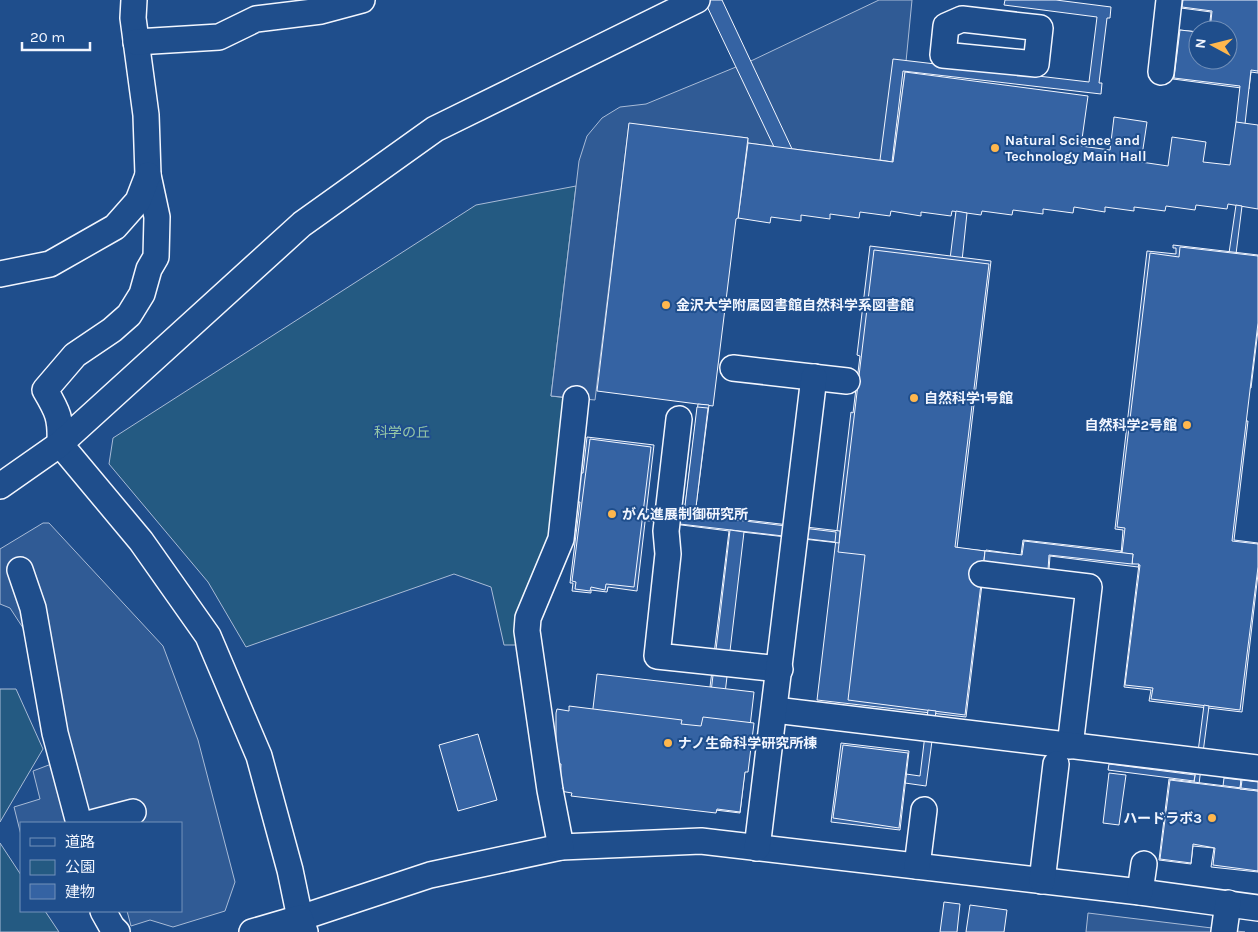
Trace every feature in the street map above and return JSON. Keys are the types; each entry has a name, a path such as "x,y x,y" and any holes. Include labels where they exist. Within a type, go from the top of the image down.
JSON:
{"street":[{"path":"302,925 290,870 259,756 208,636 141,541 60,444 61,425 58,412 45,390 75,355 112,330 128,315 142,294 149,269 156,257 157,217 148,175 146,115 134,20 219,37 256,19 321,11 362,0"},
{"path":"0,486 60,444 302,224 435,129 697,0"},
{"path":"1161,72 1169,0"},
{"path":"0,274 50,264 115,227 138,201 148,175"},
{"path":"733,368 847,381"},
{"path":"757,848 814,378"},
{"path":"561,847 550,790 526,631 528,618 561,539 576,399"},
{"path":"679,419 666,531 668,554 657,656 780,669"},
{"path":"20,570 33,608 55,733 79,822"},
{"path":"982,574 1089,587 1042,881"},
{"path":"775,710 1063,755 1258,768"},
{"path":"917,866 924,810"},
{"path":"95,822 133,812"},
{"path":"252,932 302,925 430,875 561,847 701,841 1140,892 1258,908"},
{"path":"1140,892 1144,864"},
{"path":"1224,932 1228,903"},
{"path":"104,912 117,932"}],"green space":[{"name":"科学の丘","path":"576,186 551,396 576,399 528,645 504,645 491,587 454,574 246,647 208,582 109,464 113,438 476,205"},
{"path":"0,689 16,689 43,749 0,822"},
{"path":"0,843 20,873 20,912 46,912 59,932 0,932"}],"shaded area":[{"path":"879,0 912,0 893,162 748,143 748,138 629,124 595,400 551,396 579,161 587,136 602,118 620,107 646,104 753,60"},
{"path":"43,523 49,523 163,646 198,740 235,882 225,911 173,927 150,920 131,926 127,912 182,912 182,822 20,822 20,831 14,807 40,799 33,771 54,763 25,631 10,608 0,604 0,549"},
{"path":"1088,913 1245,932 1086,932"}],"building":[{"path":"704,0 722,0 793,151 775,149"},
{"path":"1005,0 1056,0 1111,7 1110,18 1107,18 1099,83 1102,83 1101,94 903,71 892,162 880,160 893,59 1089,82 1097,17 1004,5"},
{"path":"1182,0 1258,0 1258,73 1251,72 1249,89 1173,79 1179,30 1188,31 1188,70 1238,70 1238,20 1210,20 1211,12 1181,8"},
{"path":"1183,0 1258,0 1258,71 1251,70 1245,124 1236,122 1240,86 1174,78 1180,30 1188,31 1188,70 1238,70 1238,20 1211,20 1212,11 1182,7"},
{"name":"Natural Science and Technology Main Hall","path":"905,72 1088,96 1081,146 1110,150 1114,117 1147,122 1141,162 1168,166 1172,137 1206,142 1203,162 1230,165 1236,122 1258,125 1258,209 1228,204 1227,209 1196,205 1195,210 1166,206 1165,211 1134,207 1134,211 1105,207 1105,212 1074,207 1073,213 1043,209 1043,214 1013,210 1012,215 982,211 981,215 952,211 951,216 921,212 921,216 891,211 890,216 860,212 859,218 830,214 830,219 801,215 801,221 771,217 770,223 738,218 748,143 893,162"},
{"name":"金沢大学附属図書館自然科学系図書館","path":"629,123 748,138 713,406 597,391"},
{"path":"1236,205 1242,206 1236,254 1229,253"},
{"path":"956,211 967,213 962,261 950,259"},
{"name":"自然科学2号館","path":"1173,245 1258,255 1258,330 1251,388 1248,388 1244,421 1248,421 1234,540 1258,543 1258,574 1242,712 1149,701 1151,690 1124,687 1139,564 1132,564 1132,556 1121,555 1123,530 1115,529 1147,251 1176,254 1176,248 1173,248"},
{"name":"自然科学1号館","path":"870,246 991,261 957,548 986,551 966,717 817,700 851,412 853,413 860,356 857,355"},
{"name":"自然科学2号館","path":"1180,247 1258,256 1258,323 1232,541 1258,544 1258,567 1240,710 1151,699 1153,688 1125,685 1140,565 1132,564 1133,554 1122,553 1125,528 1117,527 1150,253 1179,257"},
{"name":"自然科学1号館","path":"874,250 989,264 955,547 985,551 965,715 848,700 865,555 838,552"},
{"path":"698,404 709,405 695,514 840,531 839,543 742,532 723,689 710,687 729,531 642,520 644,509 684,514"},
{"path":"697,407 708,408 695,515 836,532 835,542 645,520 646,509 684,514"},
{"name":"がん進展制御研究所","path":"587,437 654,445 637,591 608,587 607,592 591,590 591,593 572,591 573,583 570,583 580,502 577,502 581,473 583,473"},
{"name":"がん進展制御研究所","path":"590,439 651,447 634,587 606,584 605,590 591,587 590,591 575,589 576,582 572,581"},
{"path":"730,530 744,532 722,719 708,718"},
{"path":"1023,540 1121,551 1121,555 1132,556 1132,564 1139,564 1138,567 1050,556 1049,570 985,562 986,550 1021,555"},
{"path":"1024,541 1133,554 1132,564 1049,555 1048,570 984,561 985,551 1022,555"},
{"name":"ナノ生命科学研究所棟","path":"597,674 754,692 740,813 583,794"},
{"path":"1204,705 1209,706 1199,784 1194,783"},
{"name":"ナノ生命科学研究所棟","path":"569,706 682,720 681,724 701,726 703,717 754,723 748,772 745,772 740,812 717,809 716,813 571,796 572,793 560,791 561,764 556,763 556,713 557,709 569,711"},
{"path":"928,710 936,711 926,786 905,783 906,774 920,776"},
{"path":"478,734 497,800 458,811 439,745"},
{"path":"841,743 909,751 900,830 831,822"},
{"path":"843,745 908,753 899,828 833,818"},
{"path":"1109,764 1195,775 1194,781 1108,770"},
{"path":"1109,773 1126,775 1119,825 1103,823"},
{"path":"1224,778 1241,780 1240,788 1223,786"},
{"name":"ハードラボ3","path":"1169,779 1258,790 1258,872 1211,867 1214,848 1193,846 1191,864 1159,860"},
{"name":"ハードラボ3","path":"1170,780 1258,791 1258,871 1213,865 1215,848 1193,844 1191,863 1160,859"},
{"path":"1241,780 1258,782 1258,791 1240,789"},
{"path":"1242,780 1258,782 1258,790 1241,788"},
{"path":"944,902 960,904 957,932 940,932"},
{"path":"970,905 1007,910 1004,932 966,932"}],"place":[{"name":"Natural Science and Technology Main Hall","path":"995,148"},
{"name":"金沢大学附属図書館自然科学系図書館","path":"666,305"},
{"name":"自然科学1号館","path":"914,398"},
{"name":"自然科学2号館","path":"1187,425"},
{"name":"がん進展制御研究所","path":"612,514"},
{"name":"ナノ生命科学研究所棟","path":"668,743"},
{"name":"ハードラボ3","path":"1212,818"}]}
